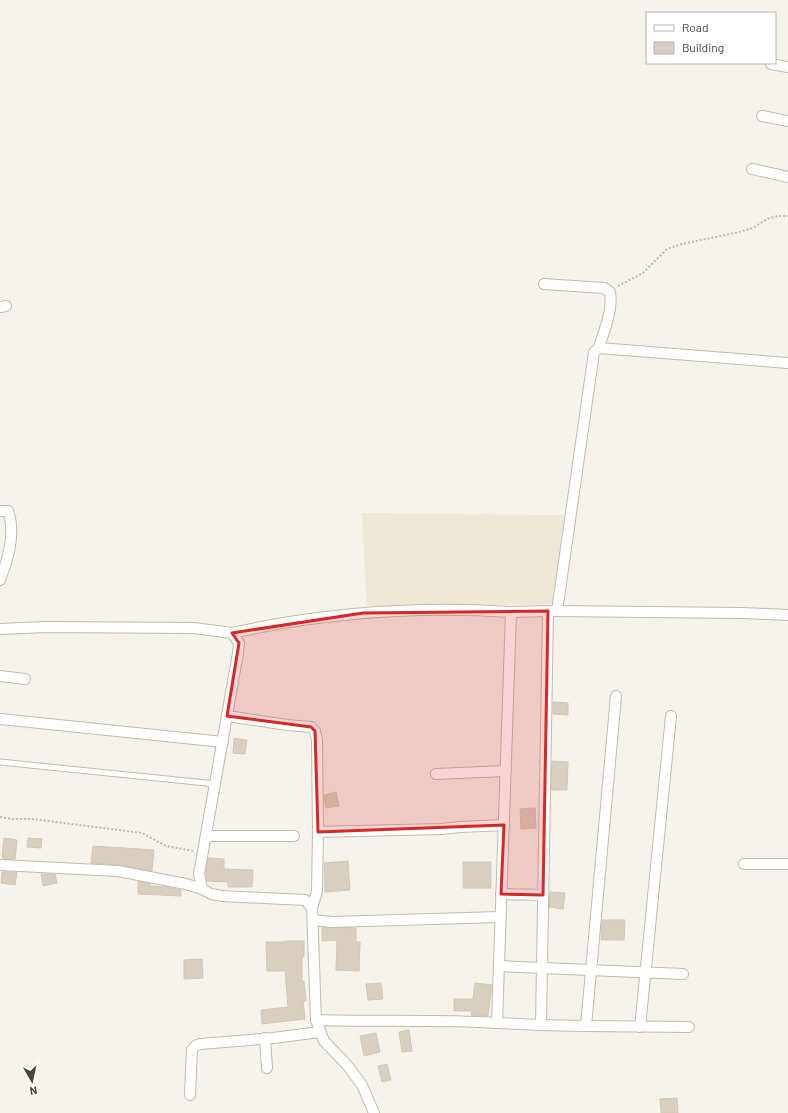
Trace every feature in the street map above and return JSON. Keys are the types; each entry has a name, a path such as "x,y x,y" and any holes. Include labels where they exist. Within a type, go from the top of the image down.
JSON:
{"street":[{"path":"771,64 788,67"},
{"path":"762,116 788,121"},
{"path":"752,169 788,177"},
{"path":"541,1025 543,895 553,611 594,352 599,348 607,324 611,294 604,288 544,284"},
{"path":"599,348 788,362"},
{"path":"0,511 8,511 10,518 5,544 7,560 0,578"},
{"path":"0,629 46,627 194,628 232,633 269,625 363,612 478,610 511,612 743,612 788,615"},
{"path":"497,1023 511,612"},
{"path":"202,889 199,874 228,716 239,643 232,633"},
{"path":"0,676 25,679"},
{"path":"586,1026 616,696"},
{"path":"228,716 311,727 315,731 317,740 318,832 317,891 312,908 316,1020 324,1041 347,1065 362,1085 374,1113"},
{"path":"640,1027 671,716"},
{"path":"0,719 223,742"},
{"path":"436,774 506,772"},
{"path":"318,832 441,829 504,825"},
{"path":"206,836 294,836"},
{"path":"744,864 788,864"},
{"path":"0,865 118,871 186,884 202,889 211,894 222,896 305,900 312,908"},
{"path":"501,894 543,895"},
{"path":"313,920 332,922 500,917"},
{"path":"499,966 683,974"},
{"path":"316,1020 454,1020 541,1025 688,1027"},
{"path":"190,1095 192,1050 195,1046 200,1044 320,1032"},
{"path":"265,1038 267,1068"}],"lane":[{"path":"0,762 216,784"}],"path":[{"path":"608,290 643,273 667,250 682,244 753,228 767,219 778,216 788,216"},
{"path":"0,817 12,819 31,819 142,833 166,846 203,853"}],"highlighted area":[{"path":"548,611 543,895 501,894 504,825 318,832 315,731 311,727 227,716 239,643 232,633 363,613"}],"shaded area":[{"path":"362,513 567,515 553,604 367,606"}],"building":[{"path":"553,702 568,703 568,715 553,714"},
{"path":"234,738 247,740 245,754 233,753"},
{"path":"552,761 568,762 567,790 551,790"},
{"path":"336,792 339,806 326,808 324,795"},
{"path":"535,808 536,828 521,829 520,809"},
{"path":"4,838 17,840 15,859 4,859 2,857"},
{"path":"28,838 42,839 41,848 27,847"},
{"path":"93,846 154,850 152,871 119,865 91,863"},
{"path":"208,858 224,859 224,869 253,870 252,887 228,887 228,882 207,881 206,874"},
{"path":"348,861 350,890 325,892 324,863"},
{"path":"463,862 491,862 491,888 463,888"},
{"path":"2,872 17,872 15,885 1,883"},
{"path":"41,874 55,874 57,883 43,886"},
{"path":"138,881 150,884 150,886 181,890 181,896 138,894"},
{"path":"550,892 565,893 563,909 549,907"},
{"path":"602,920 625,920 624,940 601,940"},
{"path":"322,927 356,928 356,942 360,942 359,971 336,970 337,940 322,941"},
{"path":"304,941 304,957 302,957 302,982 304,981 306,1001 303,1001 305,1019 262,1024 261,1010 288,1007 285,971 267,971 266,942"},
{"path":"202,959 203,978 184,979 184,960"},
{"path":"381,983 383,999 368,1000 366,984"},
{"path":"475,983 492,985 488,1016 471,1015 472,1011 454,1011 454,999 473,999"},
{"path":"409,1030 412,1051 402,1052 399,1032"},
{"path":"376,1033 380,1052 364,1056 360,1036"},
{"path":"387,1064 391,1080 382,1082 378,1066"},
{"path":"677,1098 678,1113 661,1113 660,1099"}]}
